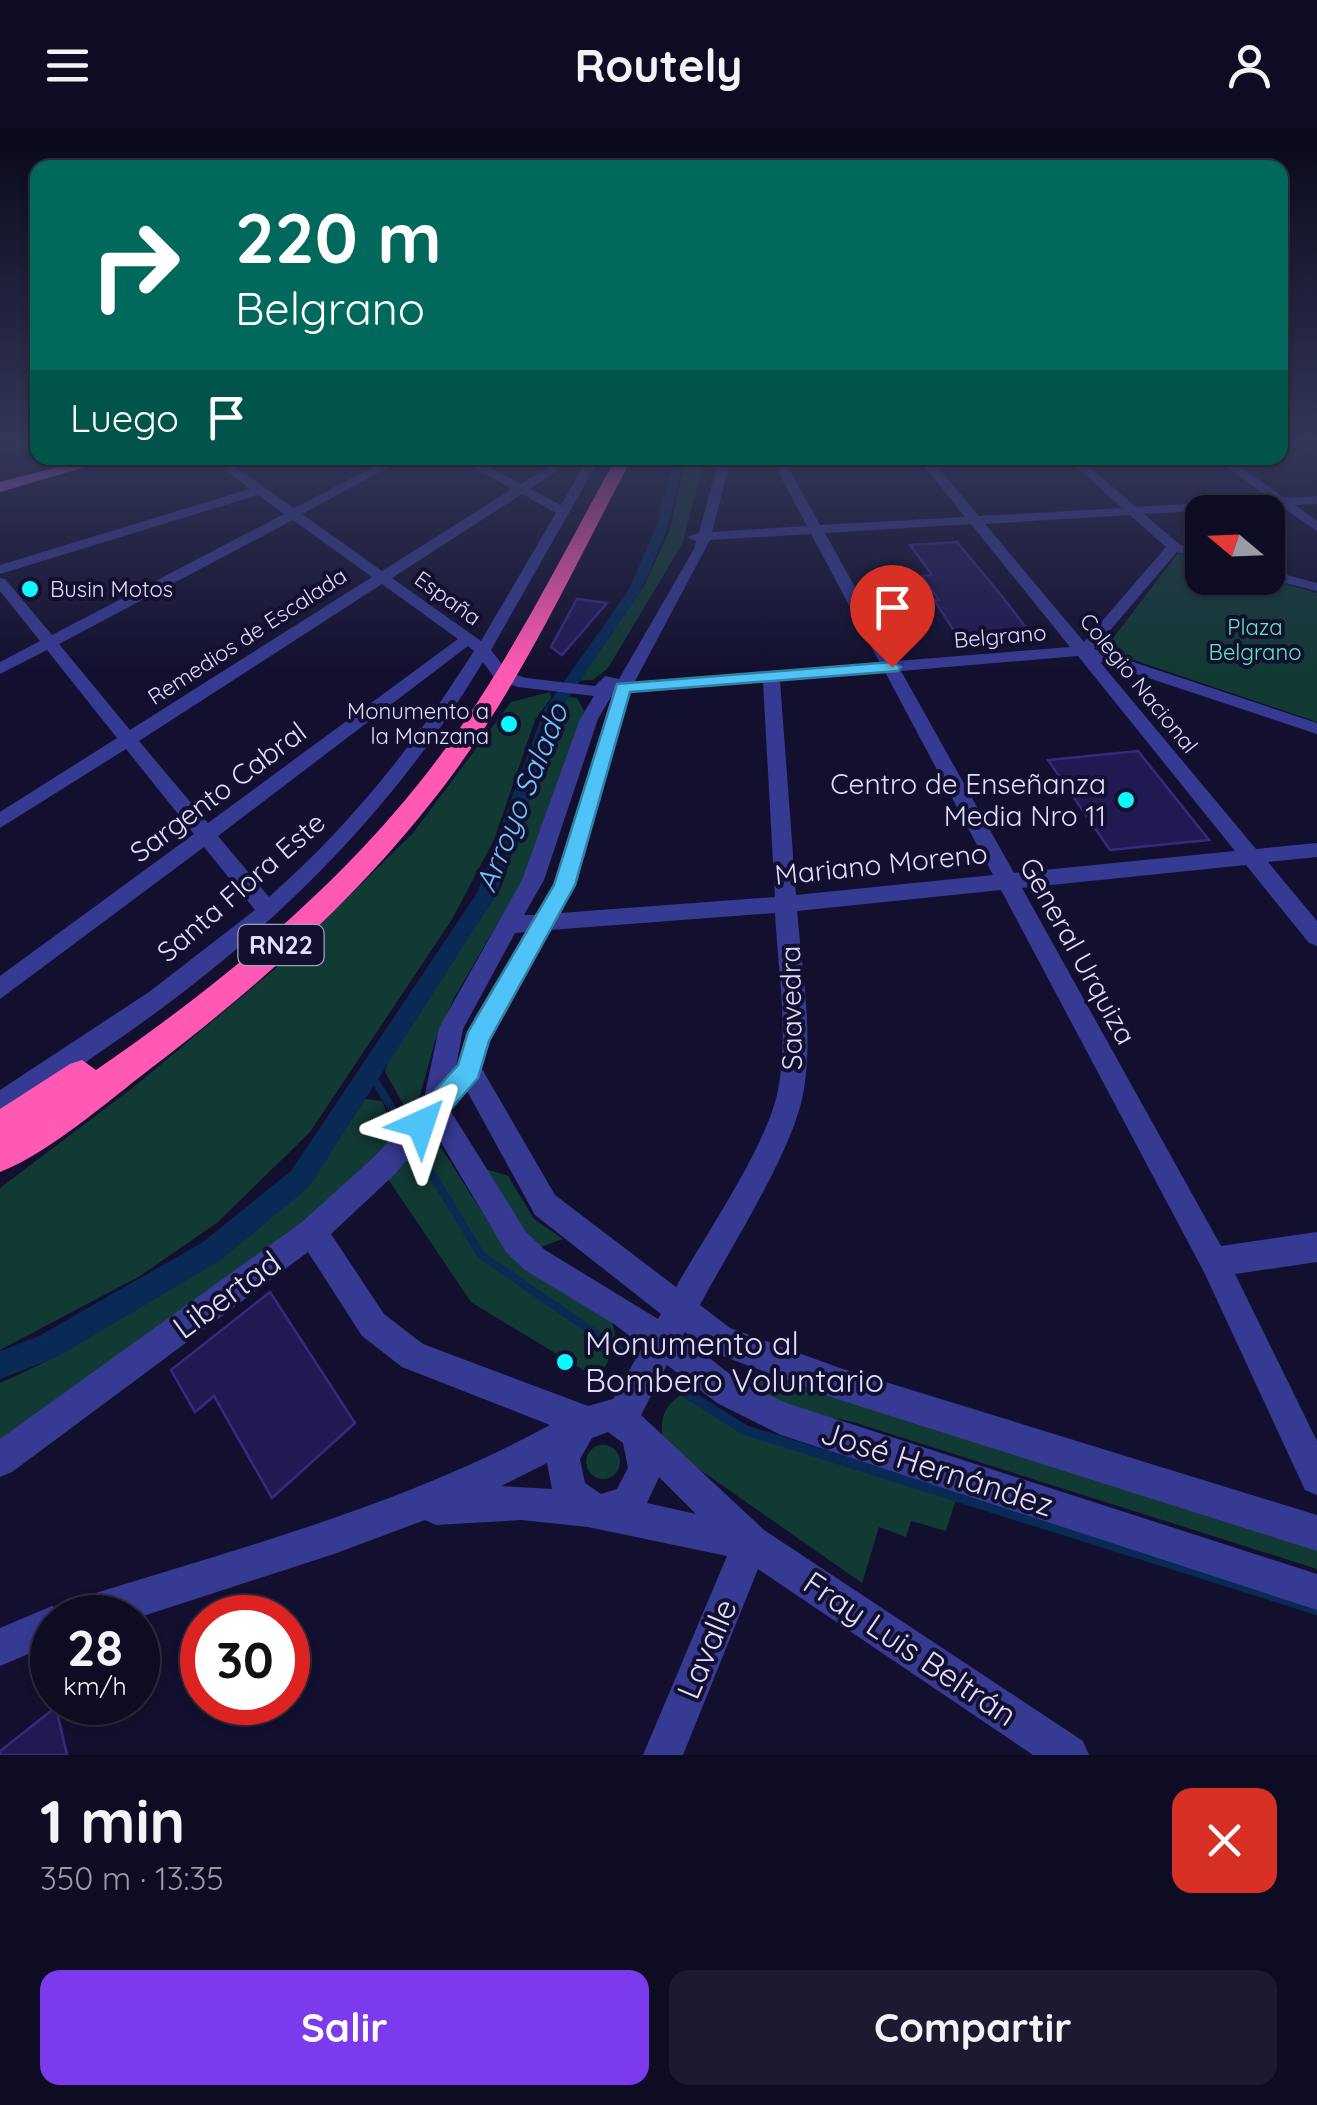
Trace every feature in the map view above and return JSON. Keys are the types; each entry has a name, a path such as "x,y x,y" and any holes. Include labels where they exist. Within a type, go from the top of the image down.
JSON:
{"highway":[{"name":"RN22","path":"0,1129 163,1018 308,894 400,797 441,742 485,656 572,518"},
{"name":"RN22","path":"0,1155 179,1029 312,917 410,812 456,752 485,656 582,518"}],"street":[{"path":"0,570 170,518"},
{"path":"0,669 285,518"},
{"name":"España","path":"297,518 485,656"},
{"name":"Remedios de Escalada","path":"0,821 474,518"},
{"name":"Santa Flora Este","path":"0,1104 151,1003 268,910 389,786 485,656 559,518"},
{"name":"Libertad","path":"698,537 702,518"},
{"name":"Libertad","path":"428,1116 451,1028 533,880 589,719 614,689 698,537 705,518"},
{"name":"General Urquiza","path":"811,518 1214,1262 1317,1478"},
{"name":"Colegio Nacional","path":"975,518 1317,937"},
{"path":"698,537 1032,518"},
{"path":"1139,518 1174,548 1185,551"},
{"name":"Belgrano","path":"1084,651 1174,548"},
{"path":"1285,579 1317,587"},
{"path":"0,582 268,910"},
{"name":"Belgrano","path":"485,656 554,687 614,689 1084,651 1317,729"},
{"name":"Sargento Cabral","path":"0,989 206,835 485,656"},
{"name":"Saavedra","path":"629,1426 663,1342 776,1134 792,1092 795,1047 788,904 771,676"},
{"name":"Libertad","path":"0,1460 312,1232 400,1150 469,1070 484,1024 565,885 614,689"},
{"name":"Mariano Moreno","path":"510,925 788,904 1317,850"},
{"name":"José Hernández","path":"469,1070 545,1205 720,1340 747,1353 1317,1534"},
{"name":"José Hernández","path":"428,1116 516,1242 535,1260 626,1313 728,1392 782,1418 1317,1592"},
{"path":"312,1232 372,1325 412,1356 583,1424"},
{"path":"1214,1262 1317,1247"},
{"path":"600,1416 629,1426 646,1456 643,1482 629,1502 597,1511 570,1493 562,1470 567,1444 583,1424 600,1416"},
{"name":"Fray Luis Beltrán","path":"148,1595 418,1508 512,1467 583,1424"},
{"name":"Fray Luis Beltrán","path":"629,1426 752,1542 1068,1755"},
{"name":"Fray Luis Beltrán","path":"418,1508 522,1503 597,1511 752,1542"},
{"name":"Lavalle","path":"663,1755 752,1542"}],"green space":[{"path":"672,518 689,518 682,544 608,668 593,680 572,681 643,588"},
{"name":"Plaza Belgrano","path":"1178,553 1185,555 1185,595 1285,595 1285,584 1317,593 1317,722 1104,650"},
{"path":"550,692 551,698 535,720 494,840 451,921 310,1132 218,1222 140,1276 0,1350 0,1188 135,1086 275,969 413,833 511,702"},
{"path":"568,697 577,698 584,711 524,878 454,998 410,1116 385,1072 393,1045 501,888 553,726"},
{"path":"365,1099 382,1101 396,1135 353,1185 0,1445 0,1383 102,1329 248,1229 299,1184"},
{"path":"428,1141 442,1149 504,1247 612,1320 617,1345 598,1379 471,1302 388,1179 420,1143"},
{"path":"486,1169 508,1176 534,1219 563,1239 540,1247 531,1241"},
{"path":"755,1371 1317,1547 1317,1569 853,1422 795,1410 751,1392"},
{"path":"684,1393 710,1402 752,1431 956,1499 946,1531 911,1521 906,1537 879,1527 862,1583 666,1446 663,1416"},
{"path":"603,1445 615,1450 620,1462 615,1474 603,1479 591,1474 586,1462 591,1450"}],"building":[{"path":"957,542 1034,638 962,643 922,576 932,575 910,545"},
{"path":"577,599 607,603 562,655 551,647"},
{"name":"Centro de Enseñanza Media Nro 11","path":"1138,751 1209,840 1110,850 1048,760"},
{"path":"270,1292 355,1423 272,1498 214,1396 195,1412 171,1370"},
{"path":"33,1725 60,1725 67,1755 0,1755"}],"waterway":[{"name":"Arroyo Salado","path":"0,1365 47,1347 212,1251 300,1179 486,895 552,710 634,591 664,518"},
{"path":"371,1074 407,1133"},
{"path":"413,1143 481,1255 615,1347"},
{"path":"611,1345 619,1350"},
{"path":"683,1391 745,1430 1317,1610"}],"place":[{"name":"Busin Motos","path":"30,589"},
{"name":"Monumento a la Manzana","path":"509,724"},
{"name":"Centro de Enseñanza Media Nro 11","path":"1126,800"},
{"name":"Monumento al Bombero Voluntario","path":"565,1362"}],"route":[{"path":"421,1124 469,1070 484,1024 565,885 623,688 892,667"}]}
